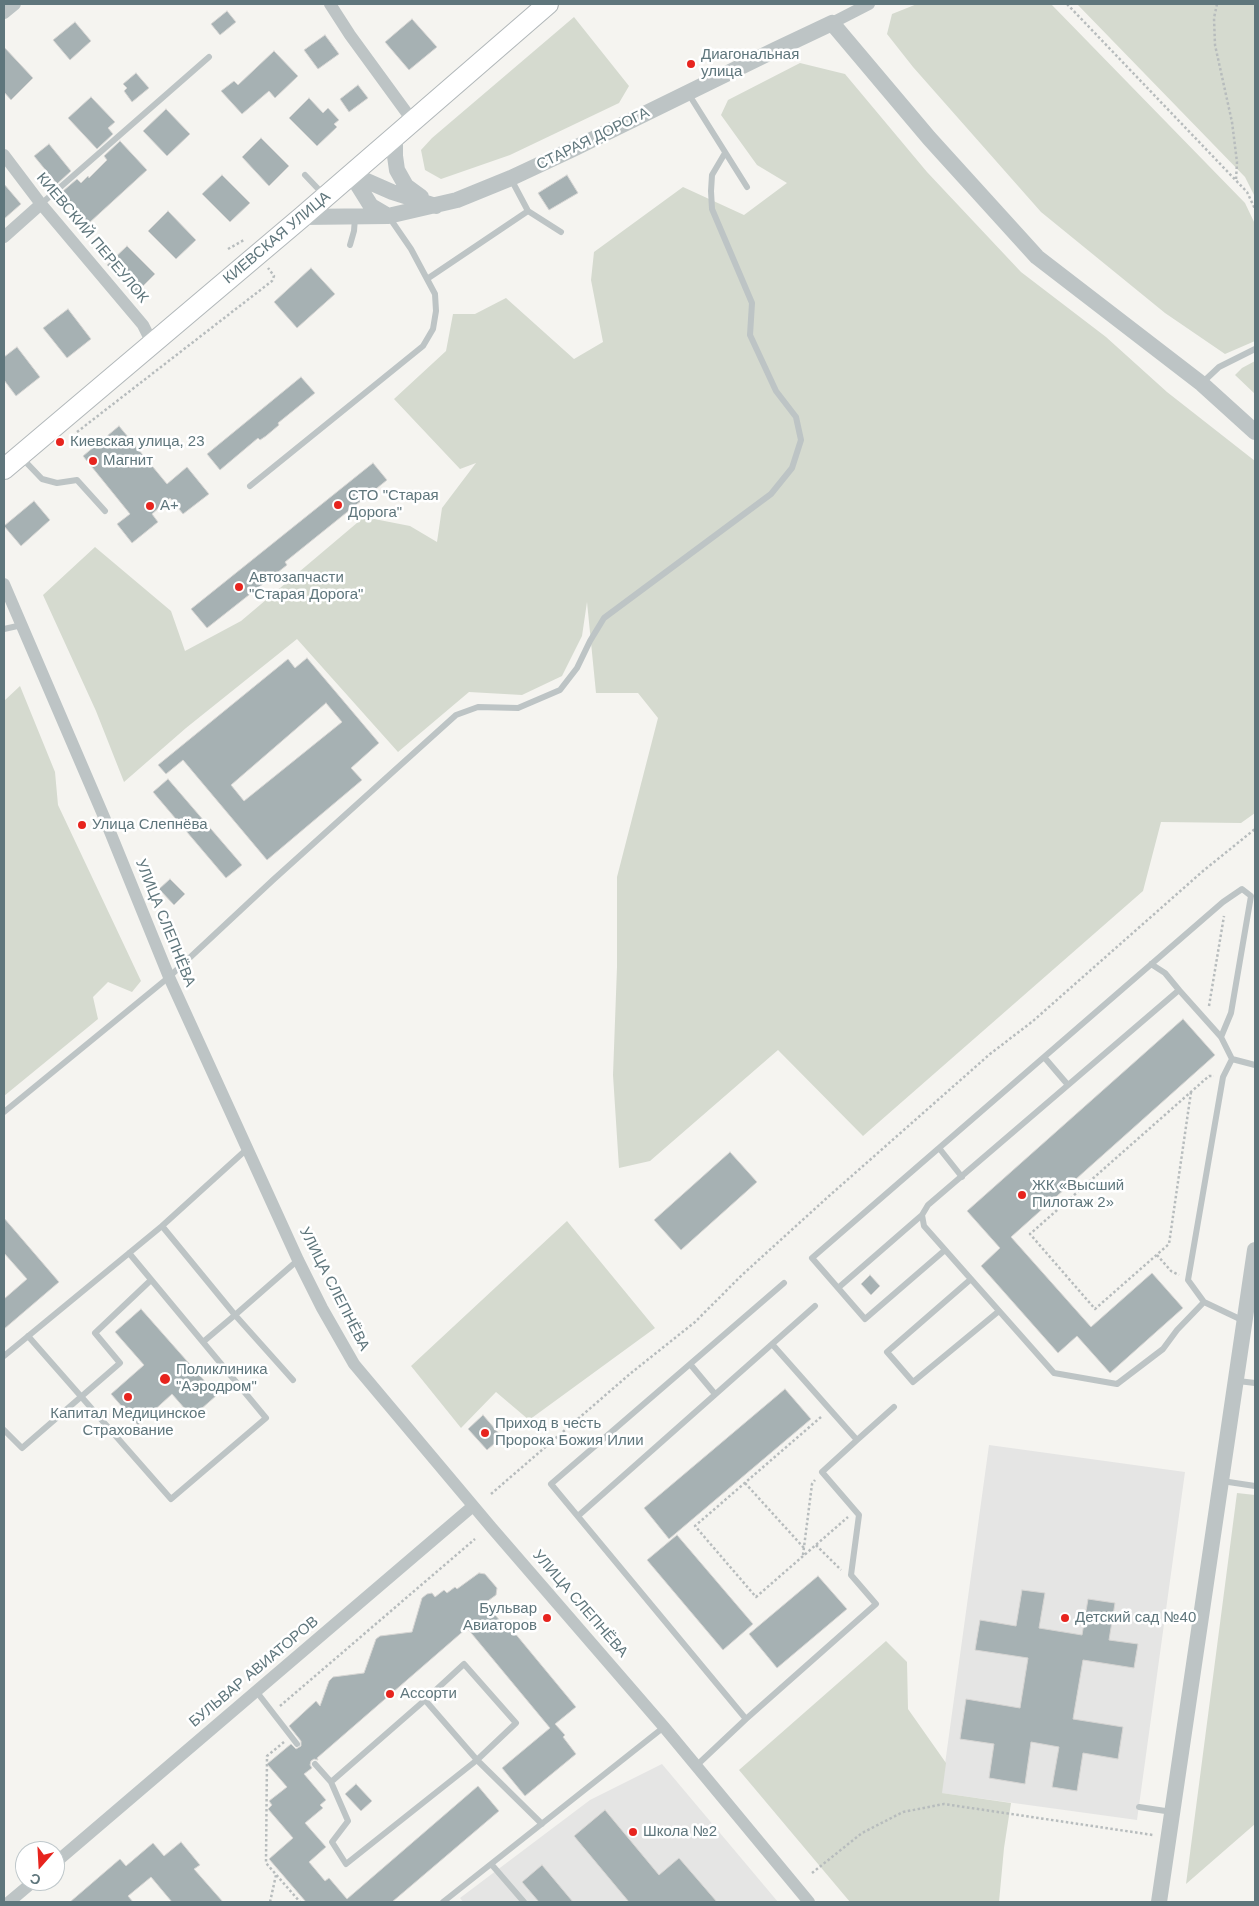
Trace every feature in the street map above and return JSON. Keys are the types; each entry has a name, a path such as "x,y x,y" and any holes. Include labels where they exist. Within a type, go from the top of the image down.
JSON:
{"main road":[{"name":"КИЕВСКАЯ УЛИЦА","path":"4,470 152,342 302,217 548,4"}],"street":[{"path":"4,13 15,4"},
{"path":"330,4 350,35 412,120"},
{"name":"СТАРАЯ ДОРОГА","path":"302,217 388,216 457,200 510,178 869,4"},
{"path":"832,23 929,138 1037,258 1202,384 1255,432"},
{"path":"395,135 397,170 406,186 436,206"},
{"name":"КИЕВСКИЙ ПЕРЕУЛОК","path":"4,155 41,204 143,325 152,342"},
{"path":"351,174 392,192 436,206"},
{"path":"351,174 371,206 388,216"},
{"path":"4,236 41,204"},
{"name":"УЛИЦА СЛЕПНЁВА","path":"4,584 104,817 169,977 298,1260 322,1308 354,1364 664,1727 809,1902"},
{"path":"1160,1902 1236,1381 1254,1275 1255,1250"},
{"name":"БУЛЬВАР АВИАТОРОВ","path":"65,1854 474,1506"},
{"path":"9,1902 22,1891"}],"lane":[{"path":"41,204 208,56"},
{"path":"688,93 747,187"},
{"path":"4,1112 169,977 273,880 456,715 478,707 518,708 560,690 577,668 604,618 771,494 792,468 801,440 796,417 776,391 750,334 752,302 712,209 712,175 725,153"},
{"path":"305,175 326,196"},
{"path":"510,178 528,212 562,232"},
{"path":"426,279 528,212"},
{"path":"350,245 354,231 355,216"},
{"path":"250,486 423,346 433,329 436,311 434,294 410,249 388,216"},
{"path":"1202,384 1219,367 1255,350"},
{"path":"20,456 42,478 57,484 77,480 106,511"},
{"path":"4,629 22,625"},
{"path":"945,1250 865,1319 812,1258 1151,964 1227,899 1242,889 1251,896 1231,1013 1221,1037"},
{"path":"1151,964 1165,973 1221,1037 1232,1059 1255,1065"},
{"path":"838,1288 922,1215 928,1205 1179,990"},
{"path":"1044,1057 1068,1085"},
{"path":"1232,1059 1223,1077 1188,1280 1204,1302 1245,1322"},
{"path":"939,1148 962,1176"},
{"path":"4,1356 162,1226 247,1149"},
{"path":"922,1215 924,1226 1054,1373 1117,1384 1164,1348 1177,1330 1204,1302"},
{"path":"162,1226 293,1380"},
{"path":"28,1336 170,1499 266,1418 129,1253"},
{"path":"203,1342 298,1260"},
{"path":"971,1279 887,1352 893,1360 913,1382 998,1311"},
{"path":"4,1430 22,1448 82,1398 120,1363 95,1333 151,1280"},
{"path":"746,1719 551,1484 784,1282"},
{"path":"578,1516 815,1306"},
{"path":"772,1344 857,1440"},
{"path":"690,1364 716,1394"},
{"path":"1236,1381 1255,1383"},
{"path":"696,1766 876,1604 851,1575 859,1515 822,1472 894,1407"},
{"path":"1222,1481 1255,1486"},
{"path":"315,1764 331,1782 348,1822 332,1842 346,1864 478,1760 516,1723 464,1664 331,1782"},
{"path":"256,1691 297,1744"},
{"path":"425,1700 478,1760 542,1824"},
{"path":"443,1902 664,1727"},
{"path":"1139,1807 1173,1812"},
{"path":"492,1865 524,1902"}],"path":[{"path":"1067,4 1236,180 1247,192 1255,209"},
{"path":"1217,4 1214,18 1215,45 1232,122 1237,162 1236,180"},
{"path":"228,249 244,240"},
{"path":"70,438 272,281 274,276 265,264"},
{"path":"491,1494 631,1373 695,1322 815,1209 990,1054 1033,1022 1196,877 1255,829"},
{"path":"1206,1020 1227,899"},
{"path":"1191,1092 1169,1244 1095,1309 1030,1234 1209,1076 1223,1077"},
{"path":"1156,1255 1172,1271 1188,1280"},
{"path":"830,1409 695,1526 756,1597 855,1510"},
{"path":"802,1556 812,1484 822,1472"},
{"path":"745,1483 804,1548"},
{"path":"274,1712 475,1540"},
{"path":"816,1545 838,1570 851,1575"},
{"path":"290,1737 267,1756 266,1863 300,1902"},
{"path":"812,1873 862,1833 903,1812 944,1804 1153,1835"},
{"path":"270,1902 276,1875"}],"shaded area":[{"path":"917,4 1051,4 1245,203 1255,224 1255,341 1225,354 1165,313 1041,212 913,67 887,34 892,14"},
{"path":"1077,4 1255,4 1255,197 1245,177"},
{"path":"574,17 629,86 619,103 510,155 441,179 425,170 421,150 432,138"},
{"path":"800,63 845,74 927,172 1021,272 1106,337 1167,392 1255,461 1255,813 1241,823 1161,822 1143,891 863,1136 778,1050 650,1161 619,1168 613,1075 617,967 617,877 658,718 638,693 596,693 587,602 582,636 562,676 522,695 469,692 398,752 297,639 186,728 124,782 96,711 43,595 95,547 171,611 185,651 241,621 364,517 410,526 437,542 442,508 476,463 460,469 394,399 446,351 453,314 475,314 506,298 574,359 603,342 591,280 594,252 683,187 744,215 787,183 757,165 721,115 728,100"},
{"path":"1255,361 1255,394 1235,375 1242,368"},
{"path":"20,686 55,772 58,805 141,981 132,992 108,982 93,997 98,1019 4,1096 4,701"},
{"path":"567,1221 655,1328 529,1420 496,1392 461,1428 411,1366"},
{"name":"Детский сад №40","path":"989,1445 1185,1472 1137,1820 941,1793"},
{"path":"1237,1493 1255,1495 1255,1824 1186,1884"},
{"path":"886,1641 907,1662 908,1709 946,1763 942,1793 1011,1803 1004,1848 999,1902 850,1902 739,1770"},
{"name":"Школа №2","path":"662,1764 778,1902 463,1902 460,1898 590,1800"}],"building":[{"path":"227,11 236,22 220,35 211,24"},
{"path":"412,19 437,47 409,70 385,42"},
{"path":"75,22 91,41 70,60 53,40"},
{"path":"325,35 339,54 318,69 304,50"},
{"path":"4,47 33,78 11,100 4,92"},
{"path":"274,51 298,76 275,98 269,91 242,114 221,91 234,81 238,85"},
{"path":"136,73 149,88 132,102 124,91 127,88 123,84"},
{"path":"358,85 368,98 349,112 340,99"},
{"path":"91,97 115,122 108,128 113,134 97,149 68,118"},
{"path":"309,98 323,113 328,108 339,120 334,124 337,127 317,146 289,118"},
{"path":"166,109 190,134 167,156 143,131"},
{"path":"261,138 289,166 269,186 242,157"},
{"path":"120,141 147,170 89,223 65,198 67,196 63,191 77,179 81,183 88,176 89,178 107,160 104,156"},
{"path":"49,144 71,171 57,184 34,156"},
{"path":"222,175 250,203 230,222 202,194"},
{"path":"567,175 578,193 549,210 538,193"},
{"path":"4,184 21,204 4,219"},
{"path":"168,211 196,240 176,259 148,231"},
{"path":"127,246 155,274 136,293 107,265"},
{"path":"311,268 335,294 297,328 274,302"},
{"path":"68,309 91,339 67,358 43,328"},
{"path":"17,347 40,377 16,396 4,380 4,357"},
{"path":"301,377 315,393 278,423 279,425 266,436 260,440 258,438 220,470 207,454"},
{"path":"119,426 167,484 187,467 209,494 183,514 170,498 152,514 158,522 132,543 117,524 130,514 83,456"},
{"path":"373,463 387,480 285,562 287,565 207,628 191,609"},
{"path":"34,501 50,520 21,546 4,526"},
{"path":"307,658 379,743 351,768 362,780 267,860 183,760 166,774 158,765 288,659 295,668","holes":["326,703 342,722 244,801 231,785"]},
{"path":"168,779 242,865 226,878 153,792"},
{"path":"170,879 185,894 174,905 159,889"},
{"name":"ЖК «Высший Пилотаж 2»","path":"1183,1019 1215,1055 1011,1237 1091,1327 1152,1273 1183,1308 1110,1373 1077,1336 1058,1353 981,1266 1000,1248 967,1211"},
{"path":"730,1152 757,1182 681,1250 654,1220"},
{"path":"4,1218 59,1282 4,1329 4,1299 27,1279 4,1253"},
{"path":"870,1275 880,1286 871,1295 861,1284"},
{"name":"Поликлиника \"Аэродром\"","path":"141,1309 217,1395 192,1417 172,1394 138,1425 111,1394 144,1365 115,1332"},
{"path":"785,1389 811,1419 669,1539 644,1508"},
{"name":"Приход в честь Пророка Божия Илии","path":"483,1415 502,1437 487,1450 468,1429"},
{"path":"677,1535 753,1624 723,1650 647,1560"},
{"path":"479,1573 485,1574 497,1588 496,1595 485,1603 501,1622 504,1620 576,1707 555,1724 565,1735 563,1737 576,1754 525,1796 502,1768 550,1728 467,1628 317,1758 318,1760 314,1759 311,1761 310,1765 312,1768 304,1774 326,1800 320,1805 323,1808 305,1823 326,1847 309,1862 325,1881 329,1878 347,1899 478,1786 499,1811 392,1902 306,1902 269,1859 293,1838 268,1809 272,1805 269,1801 287,1787 267,1764 291,1744 296,1749 301,1746 301,1741 289,1726 316,1701 320,1706 329,1681 333,1677 364,1673 376,1639 380,1636 412,1632 422,1598 427,1594 432,1593 435,1597 444,1590 447,1593 455,1587 457,1589"},
{"path":"818,1576 847,1609 777,1668 749,1634"},
{"path":"1022,1590 1045,1593 1039,1628 1082,1635 1088,1599 1115,1603 1109,1640 1138,1644 1134,1668 1083,1660 1073,1719 1123,1727 1118,1759 1083,1753 1077,1791 1052,1787 1059,1747 1031,1742 1025,1784 989,1778 994,1744 960,1739 966,1699 1020,1708 1028,1658 975,1650 980,1620 1016,1626"},
{"path":"356,1784 372,1801 361,1811 345,1794"},
{"path":"605,1810 659,1875 679,1858 717,1902 629,1902 574,1836"},
{"path":"181,1842 200,1865 194,1869 223,1902 172,1902 151,1877 128,1896 133,1902 70,1902 120,1859 126,1866 153,1843 164,1856"},
{"path":"542,1865 573,1902 539,1902 522,1882"}],"place":[{"name":"Диагональная улица","path":"691,64"},
{"name":"Киевская улица, 23","path":"60,442"},
{"name":"Магнит","path":"93,461"},
{"name":"СТО \"Старая Дорога\"","path":"338,505"},
{"name":"А+","path":"150,506"},
{"name":"Автозапчасти \"Старая Дорога\"","path":"239,587"},
{"name":"Улица Слепнёва","path":"82,825"},
{"name":"ЖК «Высший Пилотаж 2»","path":"1022,1195"},
{"name":"Поликлиника \"Аэродром\"","path":"165,1379"},
{"name":"Капитал Медицинское Страхование","path":"128,1397"},
{"name":"Приход в честь Пророка Божия Илии","path":"485,1433"},
{"name":"Бульвар Авиаторов","path":"547,1618"},
{"name":"Детский сад №40","path":"1065,1618"},
{"name":"Ассорти","path":"390,1694"},
{"name":"Школа №2","path":"633,1832"}]}
